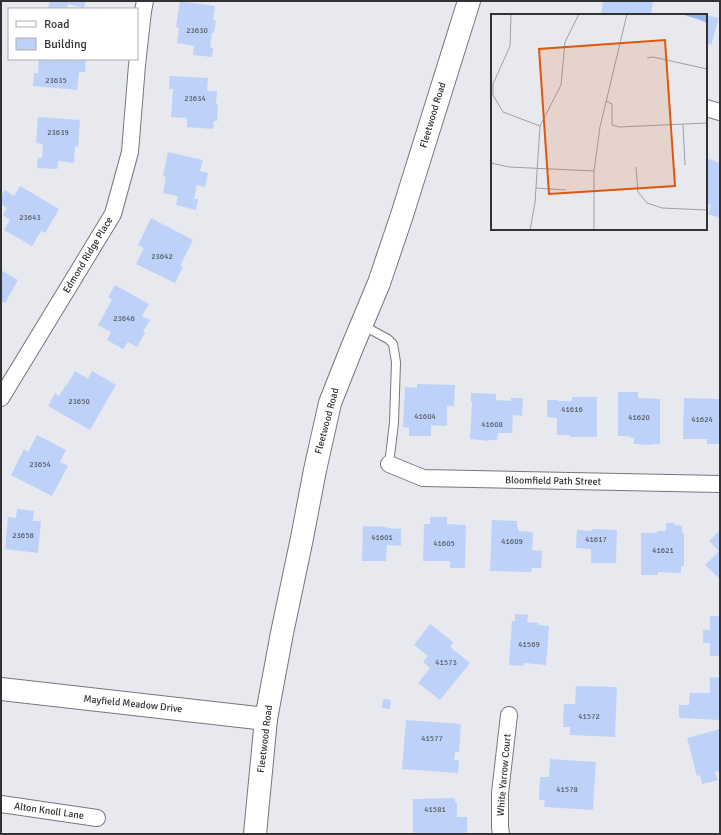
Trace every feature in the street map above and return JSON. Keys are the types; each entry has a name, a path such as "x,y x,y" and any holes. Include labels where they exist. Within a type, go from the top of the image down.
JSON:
{"main road":[{"name":"Fleetwood Road","path":"255,834 266,719 314,470 330,403 379,283 402,215 469,1"},
{"name":"Mayfield Meadow Drive","path":"1,689 266,719"}],"street":[{"name":"Edmond Ridge Place","path":"138,56 145,1"},
{"name":"Edmond Ridge Place","path":"1,398 113,214 130,152 138,60"},
{"path":"707,108 720,112"},
{"name":"Bloomfield Path Street","path":"389,464 423,478 720,484"},
{"name":"White Yarrow Court","path":"501,834 500,793 509,715"},
{"name":"Alton Knoll Lane","path":"1,804 97,818"}],"lane":[{"path":"361,325 388,338 393,344 396,362 394,423 389,464"}],"building":[{"path":"50,1 86,1 84,8 68,4 67,8 48,8"},
{"path":"180,1 215,6 213,20 216,21 210,47 213,48 212,57 193,55 194,46 177,43 179,28 176,27"},
{"path":"603,1 653,1 651,14 601,14"},
{"path":"707,15 719,18 711,45 707,43"},
{"path":"39,60 86,60 85,72 79,72 77,90 33,86 34,73 38,73"},
{"path":"170,76 208,78 207,91 217,91 217,121 214,121 213,129 187,127 187,118 171,117 173,89 169,89"},
{"path":"38,117 80,120 78,147 75,146 74,163 58,161 57,169 37,168 38,158 42,158 43,144 36,143"},
{"path":"168,152 203,160 200,171 208,173 205,187 197,185 194,199 198,199 196,210 176,205 178,196 163,193 166,177 163,176"},
{"path":"707,158 720,163 720,218 708,214 711,205 707,204"},
{"path":"20,186 59,209 45,233 41,231 32,246 4,230 10,220 3,215 7,208 1,204 1,196 5,190 14,196"},
{"path":"151,218 193,240 180,266 183,267 175,283 136,264 144,248 138,245"},
{"path":"1,270 18,280 5,303 1,301"},
{"path":"115,285 149,304 142,316 150,320 137,347 128,342 123,349 107,340 111,332 98,325 112,300 108,297"},
{"path":"75,371 88,379 92,371 116,385 90,430 48,406 55,393 59,396"},
{"path":"417,384 455,385 454,406 447,406 447,426 431,425 431,436 409,436 409,428 403,427 405,387 417,388"},
{"path":"618,392 638,392 638,398 660,399 660,444 634,444 634,438 629,436 618,436"},
{"path":"471,393 496,394 496,400 511,401 511,398 523,398 522,416 513,415 512,433 498,433 497,440 489,441 470,439"},
{"path":"572,397 597,397 597,437 570,437 570,435 557,435 557,418 547,417 547,400 572,401"},
{"path":"684,398 720,399 720,444 707,444 707,439 683,439"},
{"path":"37,435 66,450 60,462 68,466 52,496 11,475 24,449 28,452"},
{"path":"17,509 34,511 33,521 41,521 38,553 5,549 8,517 16,518"},
{"path":"430,517 447,517 447,524 466,525 465,568 450,568 450,561 423,561 424,524 430,524"},
{"path":"492,520 517,521 518,531 533,532 532,550 542,551 541,568 532,568 531,572 490,571"},
{"path":"666,523 674,523 674,525 682,526 682,533 684,533 684,566 681,566 681,573 658,572 658,575 641,575 641,533 657,533 657,531 666,531"},
{"path":"363,526 401,529 401,546 387,545 386,561 362,561"},
{"path":"592,529 617,530 616,563 591,563 591,549 576,548 577,530 592,531"},
{"path":"720,530 720,579 705,565 719,551 709,541"},
{"path":"515,614 528,615 527,622 549,626 546,665 524,663 523,666 509,665 512,621 515,621"},
{"path":"710,616 720,616 720,656 710,656 710,643 703,643 703,630 710,630"},
{"path":"430,624 453,642 450,647 470,663 440,700 418,683 430,668 423,662 428,656 414,645"},
{"path":"710,677 720,678 720,720 679,718 679,705 689,705 690,693 710,693"},
{"path":"576,686 617,687 615,737 570,735 570,727 563,727 564,704 575,704"},
{"path":"383,699 391,700 390,709 382,708"},
{"path":"406,720 461,724 459,752 455,752 454,760 459,760 458,773 402,769"},
{"path":"720,729 720,771 715,772 718,780 702,784 700,775 697,776 687,738"},
{"path":"550,759 596,762 593,810 544,807 545,800 539,800 540,777 549,777"},
{"path":"455,798 455,802 457,802 457,817 467,817 467,834 413,834 413,799"}]}
